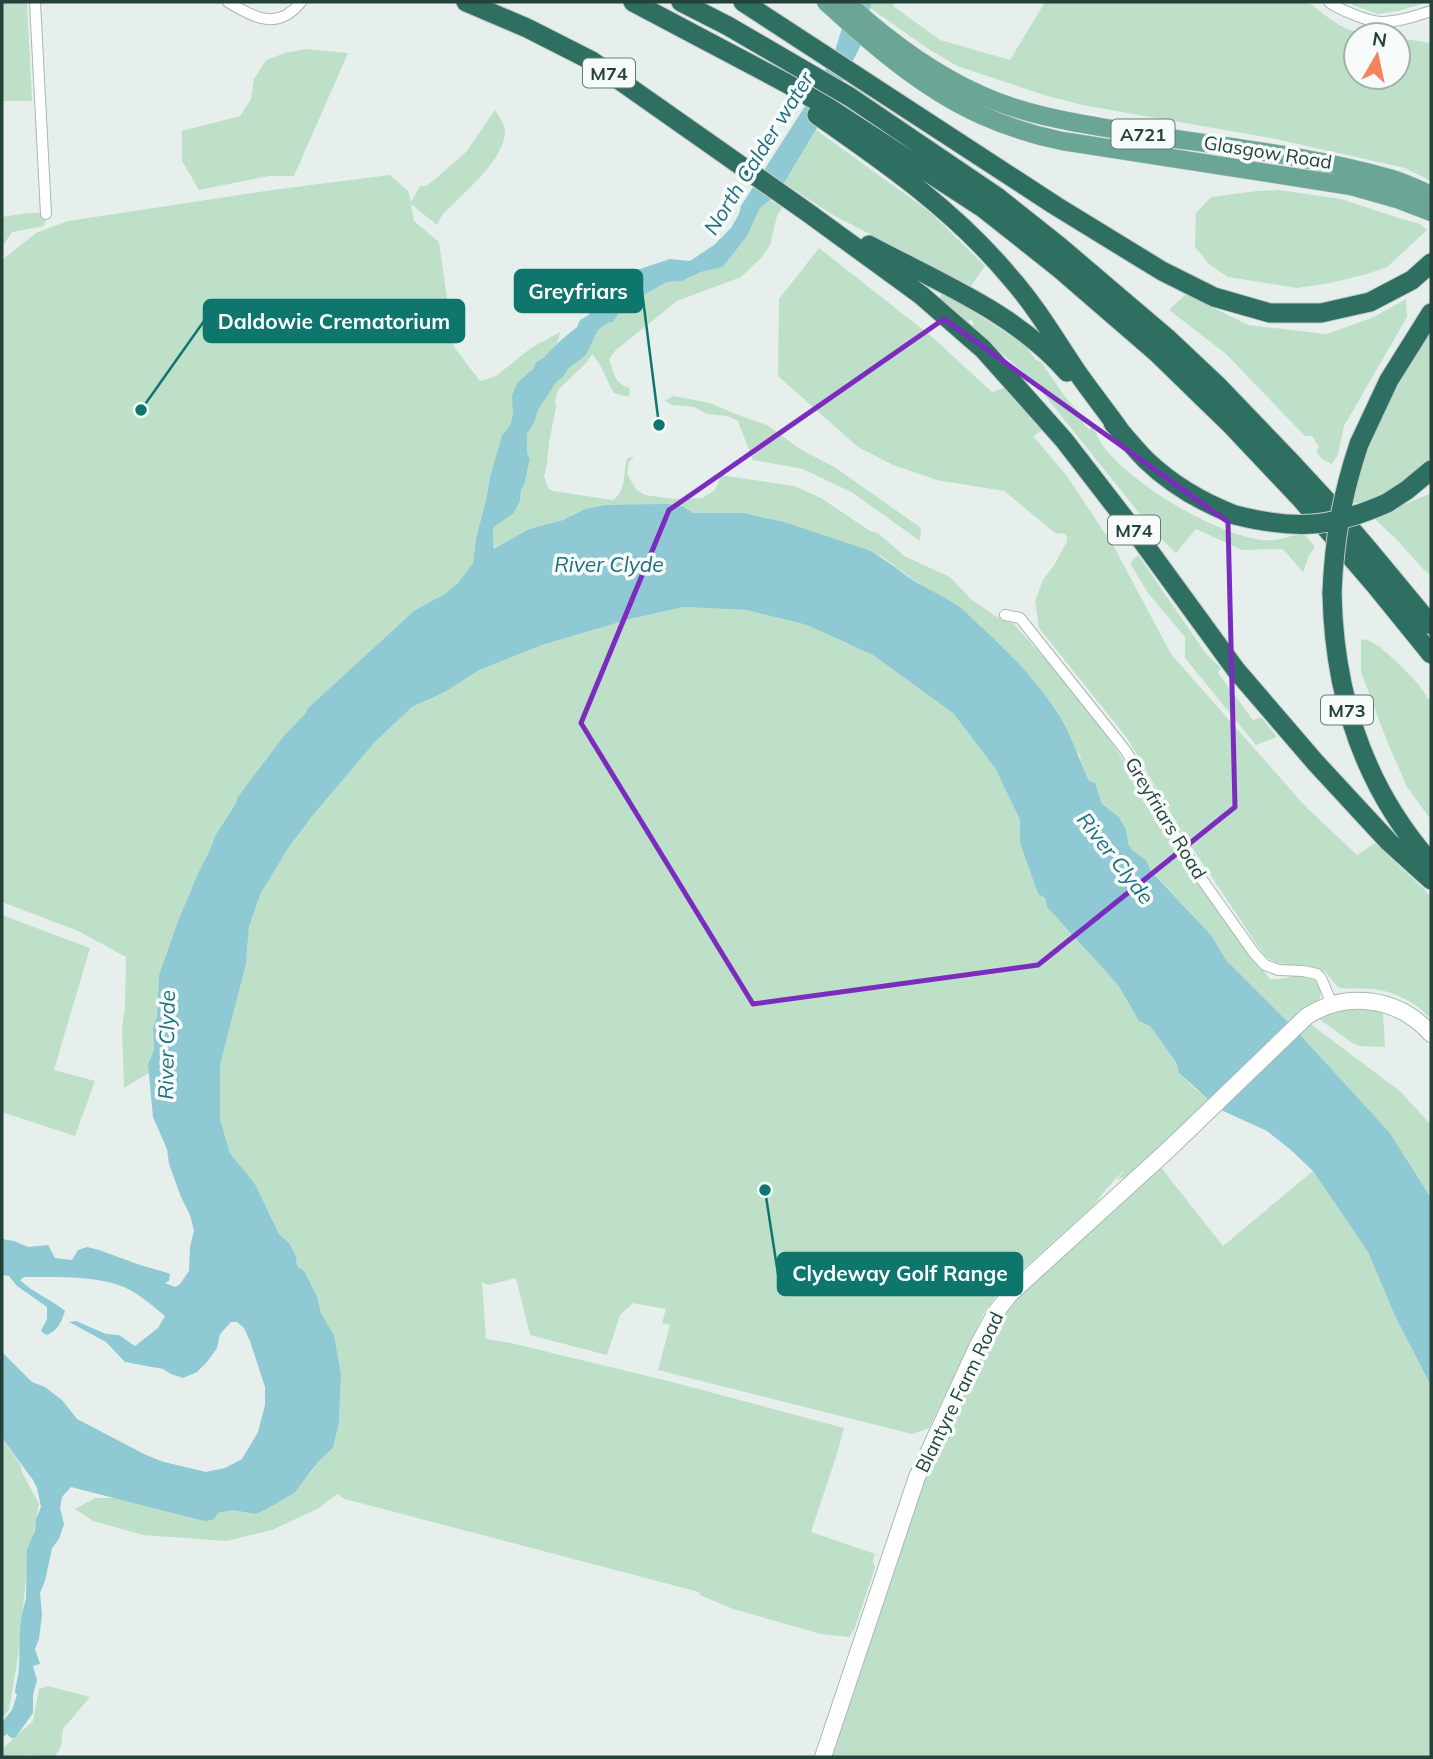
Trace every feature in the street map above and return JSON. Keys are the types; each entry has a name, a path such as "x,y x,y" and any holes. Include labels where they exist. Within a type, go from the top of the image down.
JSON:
{"highway":[{"name":"M74","path":"466,2 527,28 592,61 921,295 983,349 1064,440 1236,670 1315,762 1389,842 1431,880"},
{"name":"M74","path":"681,2 728,26 811,94 826,114 933,199 981,244 1029,300 1121,432"},
{"path":"732,2 771,20"},
{"path":"743,2 1056,206 1162,271 1214,297 1270,313 1321,313 1370,302 1412,280 1431,264"},
{"name":"M74","path":"641,6 811,94 850,97 1004,203 1059,246 1167,338 1219,387 1291,461 1431,625"},
{"name":"M74","path":"826,114 983,208 1060,269 1156,352 1232,426 1301,499 1376,585 1431,654"},
{"name":"M74","path":"807,212 963,294 1022,332 1059,363 1145,459 1171,481 1215,508 1235,515 1293,525 1348,519 1387,503 1431,470"},
{"name":"M73","path":"1431,313 1389,380 1359,444 1336,536 1332,593 1337,661 1357,738 1384,797 1431,863"}],"main road":[{"name":"A721","path":"836,5 871,34"},
{"name":"Glasgow Road","path":"871,34 982,95 1016,107 1068,121 1331,163 1394,180 1431,195"},
{"name":"Glasgow Road","path":"871,34 919,78 959,104 997,122 1039,136 1351,186 1431,212"},
{"path":"1332,1004 1355,1000 1381,1003 1419,1021 1431,1034"},
{"name":"Blantyre Farm Road","path":"823,1757 913,1488 990,1321 1010,1294 1216,1105 1307,1016 1332,1004"}],"street":[{"path":"35,2 46,214"},
{"path":"228,2 258,18 269,20 292,13 301,2"},
{"path":"1329,2 1338,8 1379,22 1431,11"},
{"name":"Greyfriars Road","path":"1004,615 1020,618 1126,751 1203,881 1254,953 1265,965 1279,970 1317,974 1332,1004"}],"highlighted area":[{"path":"944,319 1228,522 1235,807 1038,965 753,1004 581,723 669,510"}],"green space":[{"path":"2,2 27,2 32,101 2,101"},
{"path":"872,2 894,2 893,6 940,40 1010,60 1045,2 1308,2 1342,26 1342,91 1412,91 1412,40 1431,43 1431,181 1405,168 1276,139 1082,105 1044,95 957,66 869,7"},
{"path":"1345,2 1428,2 1377,14"},
{"path":"306,49 348,53 294,176 269,176 199,190 182,161 182,131 240,116 251,99 254,79 266,60"},
{"path":"495,110 505,130 503,141 491,165 442,215 437,225 411,204 414,221 439,242 454,347 480,381 496,376 531,348 560,332 559,337 552,350 536,362 533,369 518,382 510,426 502,435 490,477 473,563 458,583 445,594 415,610 308,708 237,798 199,871 159,975 157,1016 153,1028 154,1050 148,1064 149,1073 124,1088 122,1029 126,957 78,931 2,902 2,260 36,233 68,221 272,190 390,175 408,191 411,202 420,186 426,186 466,152"},
{"path":"816,130 930,212 985,266 971,286 833,215 784,183"},
{"path":"1279,190 1341,199 1421,224 1427,230 1387,267 1330,283 1297,288 1228,277 1209,264 1195,247 1196,213 1211,197"},
{"path":"770,200 782,207 770,245 762,257 741,277 677,301 616,350 609,359 617,381 630,388 629,397 614,393 592,354 558,390 544,476 548,488 613,500 623,486 627,458 634,457 629,462 627,474 636,489 645,495 675,499 702,498 714,491 720,475 794,486 821,498 870,531 878,533 904,556 950,577 971,599 995,616 1014,624 1087,706 1221,917 1270,979 1305,976 1317,982 1322,989 1319,1001 1302,1011 1299,1010 1291,1025 1226,960 1211,935 1151,870 1146,860 1127,844 1126,829 1119,817 1102,804 1056,710 1026,672 999,643 881,556 722,513 693,513 684,507 585,509 563,520 528,529 495,550 494,527 514,513 520,501 530,461 527,434 557,380 586,355 598,330 613,322 633,301 667,282 682,281 701,272 723,267 747,236 760,208"},
{"path":"42,213 46,219 44,226 12,232 2,247 2,217"},
{"path":"819,248 931,336 992,392 1007,387 1044,429 1033,436 1067,476 1114,547 1171,654 1305,806 1357,855 1375,843 1431,896 1431,1019 1397,995 1372,989 1339,988 1324,971 1309,966 1284,964 1263,954 1185,837 1127,738 1039,628 1035,601 1043,580 1067,541 1065,534 1055,533 1004,491 937,480 893,465 858,447 778,376 779,299"},
{"path":"943,292 1026,346 1085,420 1083,423 1089,430 1093,427 1103,446 1116,461 1153,491 1198,518 1243,536 1268,540 1304,534 1315,547 1303,572 1283,549 1242,550 1196,529 1176,553 1156,534 1034,382 972,327 974,323 970,319 967,324 939,299"},
{"path":"1186,294 1248,325 1327,334 1374,317 1406,299 1407,317 1344,426 1338,454 1332,464 1322,459 1316,451 1319,447 1312,436 1305,436 1226,354 1169,310"},
{"path":"1431,331 1431,458 1395,488 1367,502 1352,503 1375,430 1405,372"},
{"path":"673,396 710,403 767,425 800,449 836,468 921,528 920,541 853,493 803,469 753,460 738,421 665,401"},
{"path":"1431,493 1431,575 1374,518"},
{"path":"1138,555 1207,655 1221,668 1218,673 1253,720 1261,717 1277,737 1256,745 1185,658 1185,637 1148,593 1130,563"},
{"path":"684,607 746,610 807,625 873,655 953,713 995,768 1020,820 1020,843 1038,894 1045,898 1047,907 1118,985 1139,1021 1150,1026 1176,1062 1179,1073 1213,1102 1125,1177 1117,1180 1125,1169 1094,1205 995,1297 984,1313 929,1428 912,1434 658,1370 670,1325 662,1323 666,1309 633,1303 620,1315 607,1355 530,1335 516,1278 488,1285 482,1282 486,1339 672,1382 844,1428 811,1532 875,1554 875,1568 854,1630 849,1637 821,1634 733,1609 700,1595 699,1592 345,1499 337,1494 319,1508 272,1530 226,1541 143,1535 93,1521 75,1509 95,1498 116,1498 204,1521 218,1513 232,1510 255,1514 265,1510 310,1474 333,1448 339,1423 341,1374 334,1335 321,1313 317,1296 304,1271 297,1266 296,1256 289,1243 279,1234 255,1184 230,1153 220,1119 220,1065 246,964 249,926 261,893 288,847 375,742 412,707 445,692 479,670 542,645 630,619"},
{"path":"1361,639 1380,647 1399,664 1419,685 1431,703 1431,820 1407,787 1387,741 1361,672"},
{"path":"2,915 90,948 54,1070 95,1081 75,1136 2,1112"},
{"path":"1336,1010 1375,1010 1383,1013 1385,1047 1354,1044 1316,1017"},
{"path":"1309,1023 1401,1092 1431,1125 1431,1198 1390,1133 1297,1032"},
{"path":"1159,1165 1223,1246 1313,1171 1368,1252 1395,1316 1431,1386 1431,1757 829,1757 929,1465 1003,1310"},
{"path":"2,1438 21,1466 39,1504 26,1578 9,1710 2,1718"},
{"path":"48,1686 90,1697 63,1729 61,1746 55,1757 2,1757 2,1749 33,1721 39,1689"}],"water":[{"name":"River Clyde","path":"850,2 872,2 860,47 829,108 784,183 760,208 747,236 723,267 701,272 682,281 667,282 633,301 613,322 598,330 586,355 557,381 538,410 527,434 527,453 530,460 520,501 514,513 494,527 494,549 529,529 563,520 585,509 606,505 668,504 684,507 693,513 743,513 787,523 868,550 964,611 1019,664 1055,709 1089,781 1095,783 1102,804 1119,817 1126,829 1128,844 1132,850 1146,860 1151,871 1211,935 1226,960 1291,1025 1390,1133 1431,1198 1431,1386 1395,1316 1368,1252 1313,1171 1267,1131 1219,1109 1179,1073 1176,1062 1150,1026 1139,1021 1118,985 1047,907 1045,898 1038,894 1020,843 1020,820 995,768 953,713 873,655 807,625 746,610 684,607 630,619 542,645 479,670 445,692 412,707 375,742 313,815 288,848 261,893 249,926 246,964 220,1065 220,1119 230,1153 255,1184 279,1234 289,1243 296,1256 297,1266 304,1271 317,1296 321,1313 334,1335 341,1374 339,1423 333,1448 294,1493 255,1514 232,1510 218,1513 213,1520 204,1521 71,1487 62,1497 60,1508 64,1524 59,1539 52,1548 40,1593 42,1615 35,1649 40,1664 33,1666 37,1680 33,1695 33,1713 15,1738 7,1734 2,1738 2,1722 12,1710 17,1695 15,1692 21,1625 26,1599 27,1549 41,1507 33,1480 2,1438 2,1352 32,1382 45,1387 62,1400 77,1419 146,1455 206,1472 225,1468 242,1459 258,1432 265,1405 265,1387 250,1341 244,1328 237,1322 231,1322 220,1334 217,1348 207,1362 197,1372 183,1378 163,1369 125,1362 106,1342 69,1322 76,1321 106,1334 119,1335 135,1346 158,1328 165,1316 135,1293 113,1283 61,1277 24,1277 20,1280 65,1311 56,1329 46,1335 41,1331 47,1319 47,1307 17,1286 9,1276 2,1275 2,1239 28,1247 48,1245 55,1258 72,1260 78,1250 87,1247 99,1250 168,1273 169,1281 165,1283 175,1287 189,1271 194,1231 169,1164 167,1149 153,1117 148,1064 154,1050 153,1028 157,1016 159,975 178,921 215,836 237,798 308,708 415,610 445,594 458,583 473,563 490,477 502,435 510,426 513,414 512,395 518,382 533,369 536,362 577,327 580,320 589,315 590,307 598,302 606,291 640,269 670,259 690,261 714,245 731,228 741,206 811,97 834,54"}],"place":[{"name":"Daldowie Crematorium","path":"141,410"},
{"name":"Greyfriars","path":"659,425"},
{"name":"Clydeway Golf Range","path":"765,1190"}],"water label":[{"name":"North Calder water","path":"758,153"}]}
